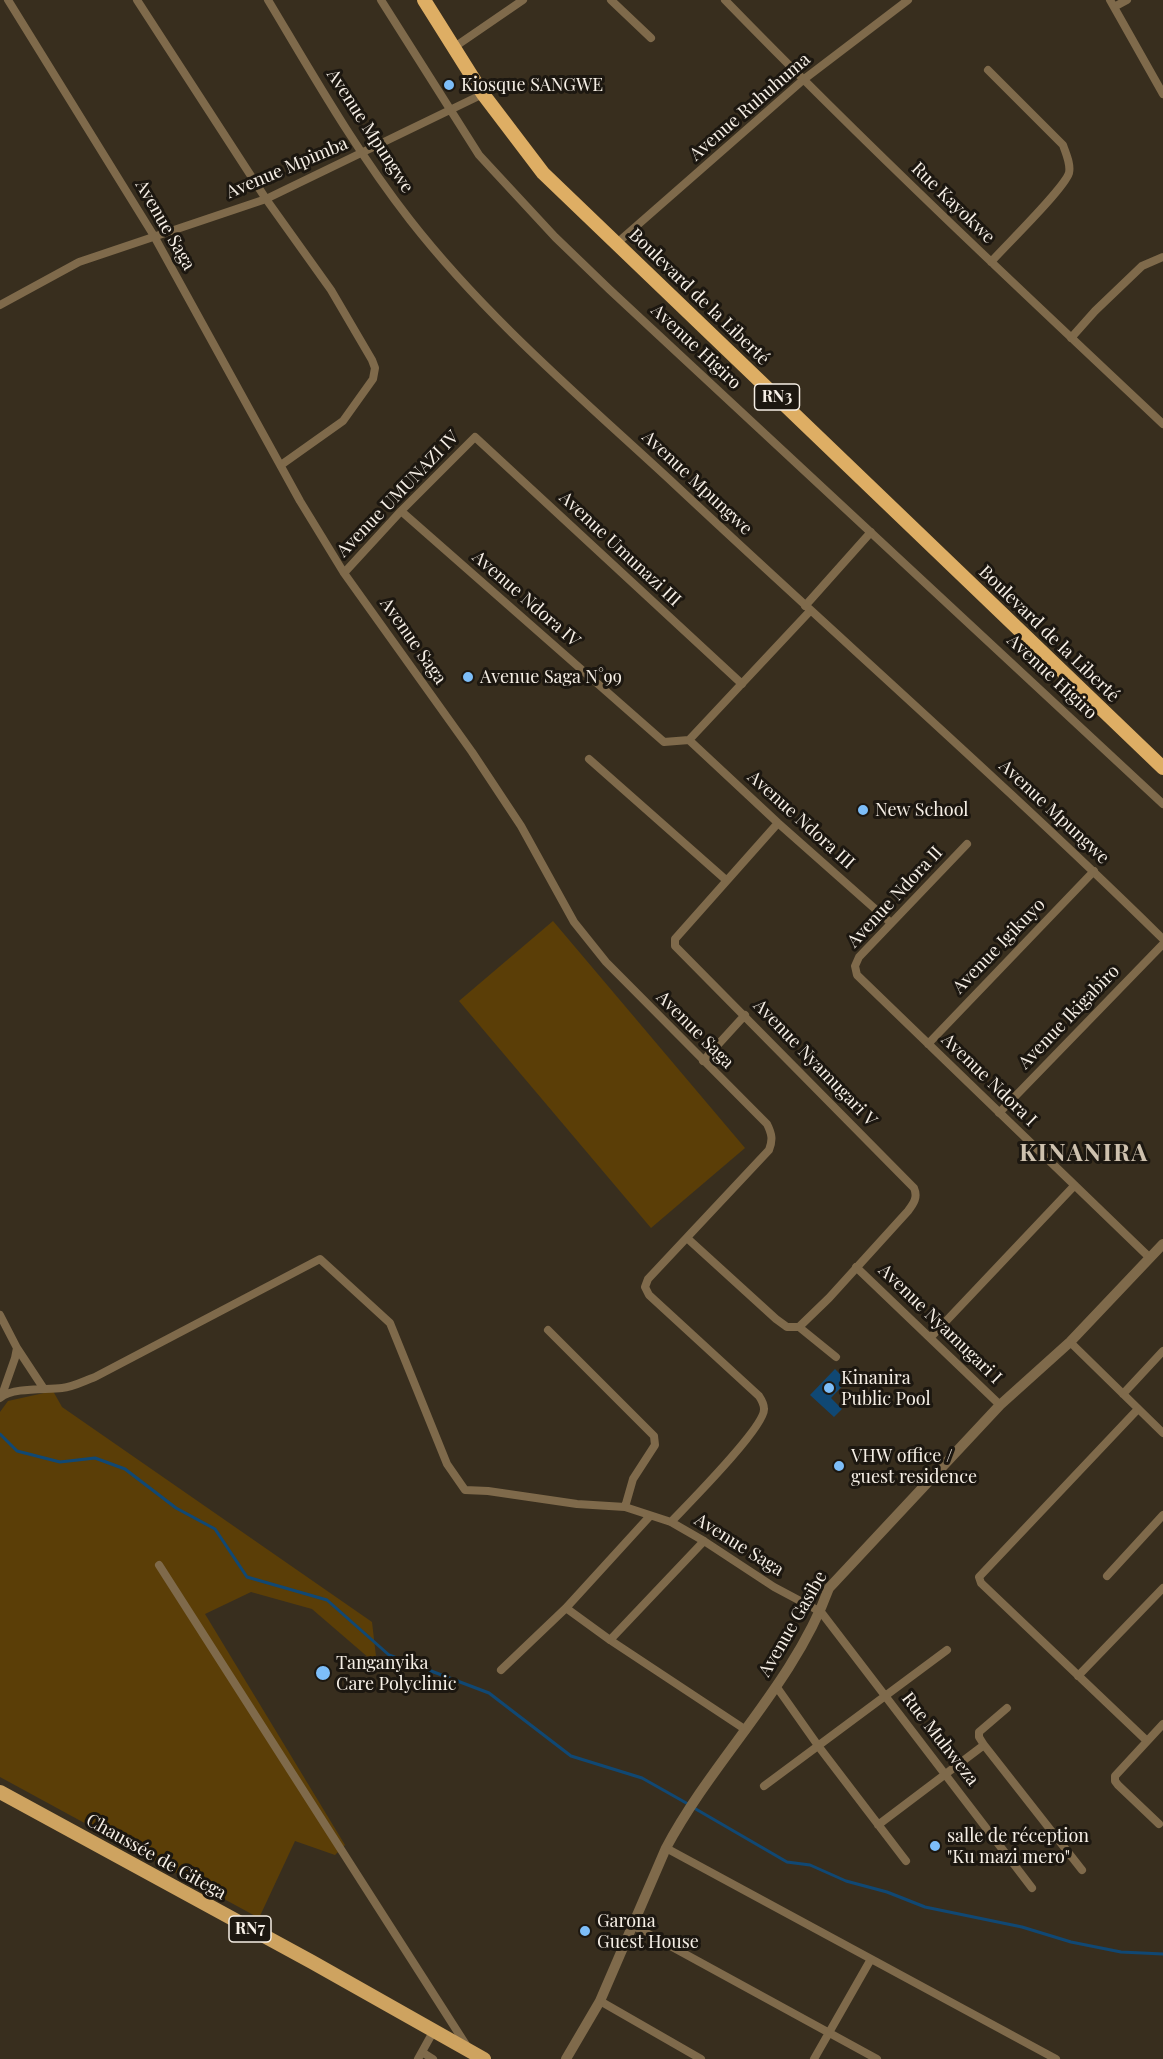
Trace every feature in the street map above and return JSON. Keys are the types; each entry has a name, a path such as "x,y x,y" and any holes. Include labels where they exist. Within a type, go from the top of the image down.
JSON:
{"highway":[{"name":"Boulevard de la Liberté","path":"424,0 483,94 543,173 1163,768"}],"main road":[{"name":"Chaussée de Gitega","path":"0,1792 312,1962 484,2059"}],"street":[{"name":"Avenue Saga","path":"8,0 154,236 300,501 344,573 521,826 574,922 606,962 767,1124 772,1141 769,1150 685,1241"},
{"path":"137,0 266,200 331,290 375,368 368,386 343,421 281,465"},
{"name":"Avenue Mpungwe","path":"268,0 361,155 436,252 509,331 1094,872 1163,939"},
{"name":"Avenue Higiro","path":"381,0 449,111 479,155 555,237 1163,804"},
{"path":"453,48 523,0"},
{"path":"611,0 651,38"},
{"name":"Rue Kayokwe","path":"725,0 803,80 991,262 1163,424"},
{"name":"Avenue Ruhuhuma","path":"617,243 803,80 908,0"},
{"path":"1127,0 1112,4 1163,94"},
{"path":"988,70 1063,146 1069,162 1069,172 1065,180 991,262"},
{"name":"Avenue Mpimba","path":"0,305 79,262 266,200 483,94"},
{"path":"1071,338 1095,311 1142,266 1163,257"},
{"name":"Avenue UMUNAZI IV","path":"344,573 401,511 475,437"},
{"name":"Avenue Umunazi III","path":"475,437 742,684"},
{"name":"Avenue Ndora IV","path":"401,511 663,742 689,740"},
{"path":"689,740 742,684 871,532"},
{"name":"Avenue Ndora III","path":"689,740 891,923"},
{"path":"588,759 726,880"},
{"name":"Avenue Nyamugari V","path":"778,823 675,939 675,946 906,1179 916,1193 915,1202 799,1327"},
{"name":"Avenue Ndora II","path":"857,975 855,966 859,957 967,844"},
{"name":"Avenue Igikuyo","path":"928,1044 1094,872"},
{"name":"Avenue Ikigabiro","path":"999,1113 1163,944"},
{"name":"Avenue Ndora I","path":"857,975 1150,1258"},
{"path":"703,1061 745,1015"},
{"path":"931,1336 1074,1186"},
{"path":"671,1522 750,1436 761,1420 764,1409 759,1396 649,1295 645,1287 648,1279 685,1241 786,1327 799,1327 836,1357"},
{"name":"Avenue Gasibe","path":"566,2059 600,2001 666,1848 690,1806 776,1686 821,1612 830,1588 1000,1405 1070,1342 1163,1244"},
{"name":"Avenue Saga","path":"44,1389 65,1388 95,1377 320,1259 390,1323 447,1464 465,1490 488,1491 578,1504 625,1507 671,1522 774,1587 821,1612"},
{"name":"Avenue Nyamugari I","path":"856,1267 931,1336 1000,1405"},
{"path":"0,1315 17,1348 44,1389 13,1392 1,1396"},
{"path":"548,1330 654,1436 655,1445 633,1479 625,1507"},
{"path":"1070,1342 1163,1433"},
{"path":"1,1396 17,1348"},
{"path":"1123,1394 1163,1351"},
{"path":"1138,1409 980,1576 981,1583 1147,1741"},
{"path":"1107,1576 1163,1515"},
{"path":"501,1671 566,1608 650,1516"},
{"path":"610,1640 704,1541"},
{"path":"159,1565 470,2051"},
{"path":"1078,1676 1163,1588"},
{"path":"566,1608 610,1640 746,1730"},
{"name":"Rue Muhweza","path":"821,1612 1032,1888"},
{"path":"764,1786 947,1650"},
{"path":"776,1686 819,1747 906,1861"},
{"path":"1007,1708 979,1732 979,1737 1082,1870"},
{"path":"1159,1824 1115,1781 1116,1773 1163,1724"},
{"path":"878,1825 984,1745"},
{"path":"666,1848 1056,2059"},
{"path":"632,1925 877,2059"},
{"path":"814,2059 871,1959"},
{"path":"600,2001 701,2059"},
{"path":"433,2059 420,2056 434,2032"}],"shaded area":[{"path":"553,921 745,1148 651,1228 459,1001"},
{"path":"53,1391 62,1407 372,1622 377,1665 312,1609 251,1592 205,1614 345,1845 335,1855 295,1841 259,1918 0,1777 0,1412 8,1401"}],"water":[{"name":"Kinanira Public Pool","path":"835,1369 847,1381 831,1398 842,1409 834,1417 810,1395"}],"waterway":[{"path":"0,1434 17,1451 60,1462 95,1458 125,1469 176,1508 215,1529 247,1577 327,1600 389,1655 489,1693 571,1756 642,1778 688,1804"},
{"path":"694,1808 787,1862 810,1865 846,1881 887,1892 925,1907 1022,1927 1071,1942 1121,1952 1163,1954"}],"place":[{"name":"Kiosque SANGWE","path":"449,85"},
{"name":"Avenue Saga N°99","path":"468,677"},
{"name":"New School","path":"863,810"},
{"name":"Kinanira Public Pool","path":"829,1388"},
{"name":"VHW office / guest residence","path":"839,1466"},
{"name":"Tanganyika Care Polyclinic","path":"323,1673"},
{"name":"salle de réception \"Ku mazi mero\"","path":"935,1846"},
{"name":"Garona Guest House","path":"585,1931"}],"district":[{"name":"KINANIRA","path":"1084,1154"}]}
